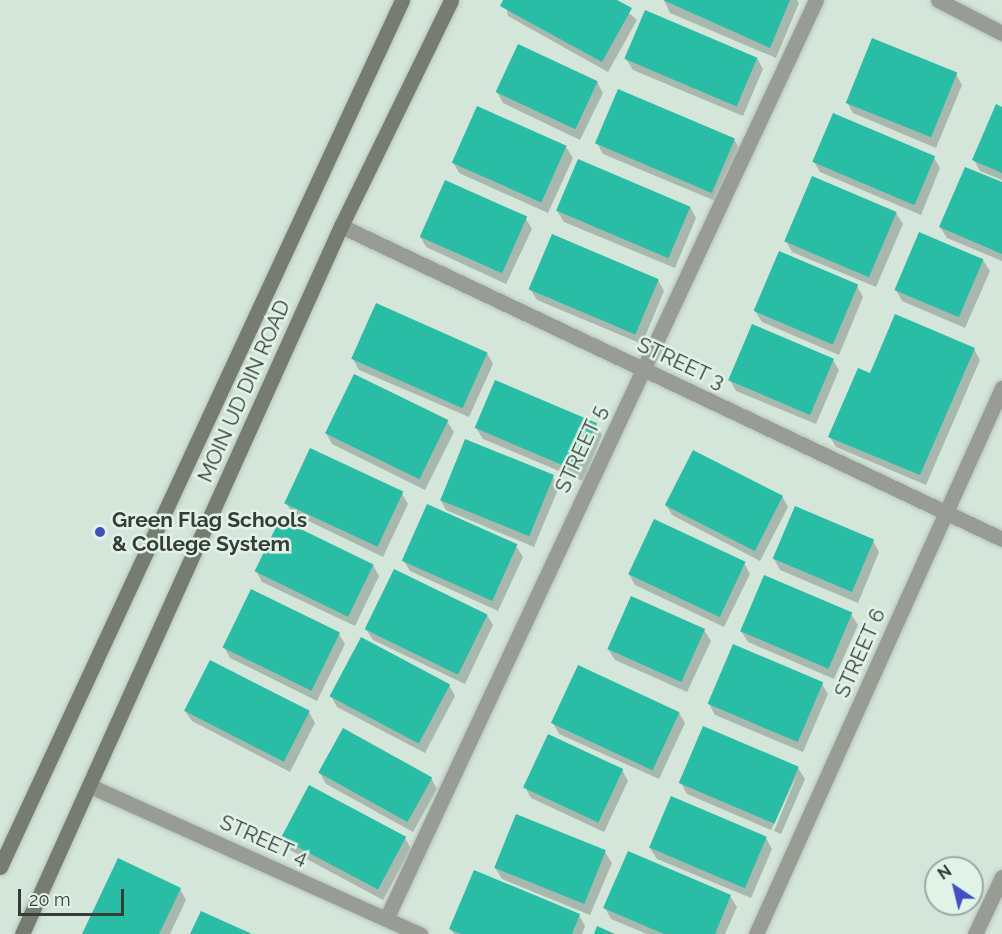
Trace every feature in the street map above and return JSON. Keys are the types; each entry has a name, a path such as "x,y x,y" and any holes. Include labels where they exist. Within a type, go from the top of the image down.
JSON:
{"main road":[{"name":"MOIN UD DIN ROAD","path":"0,867 402,0"},
{"name":"MOIN UD DIN ROAD","path":"22,934 341,226 451,0"}],"street":[{"name":"STREET 5","path":"387,917 816,0"},
{"path":"938,0 1002,33"},
{"name":"STREET 3","path":"341,226 1002,539"},
{"name":"STREET 6","path":"756,934 1002,388"},
{"name":"STREET 4","path":"90,786 387,917 420,934"},
{"path":"975,934 1002,877"}],"building":[{"path":"503,0 617,0 632,8 602,62 500,6"},
{"path":"663,0 790,0 770,48"},
{"path":"645,10 757,58 737,106 624,59"},
{"path":"872,38 957,72 931,137 846,103"},
{"path":"518,44 598,81 575,129 496,92"},
{"path":"618,89 735,139 712,193 595,143"},
{"path":"996,104 1002,107 1002,173 972,160"},
{"path":"477,106 567,146 541,203 452,163"},
{"path":"833,113 935,156 914,205 812,162"},
{"path":"578,159 690,207 668,258 556,211"},
{"path":"965,167 1002,182 1002,254 939,227"},
{"path":"812,176 897,212 869,277 784,241"},
{"path":"445,180 527,217 502,273 420,237"},
{"path":"919,232 983,259 959,317 894,290"},
{"path":"552,234 659,279 635,335 529,289"},
{"path":"779,251 858,285 833,344 754,311"},
{"path":"376,303 487,353 463,408 351,359"},
{"path":"895,314 975,348 920,475 828,437 858,368 870,373"},
{"path":"752,324 834,359 810,415 728,380"},
{"path":"354,374 448,420 419,479 325,433"},
{"path":"495,380 597,423 577,471 475,428"},
{"path":"465,439 554,475 529,536 440,500"},
{"path":"310,448 403,492 378,547 284,503"},
{"path":"693,450 783,496 755,551 665,505"},
{"path":"427,504 517,544 492,601 402,561"},
{"path":"795,506 874,540 852,592 773,558"},
{"path":"280,519 373,565 348,617 255,571"},
{"path":"654,519 746,562 720,617 628,574"},
{"path":"394,569 487,615 458,675 365,629"},
{"path":"764,575 852,613 829,669 740,631"},
{"path":"251,589 340,632 311,691 223,647"},
{"path":"631,596 705,629 681,682 607,649"},
{"path":"361,637 450,684 419,744 330,696"},
{"path":"733,644 823,682 798,742 708,704"},
{"path":"210,660 310,711 284,762 184,711"},
{"path":"578,665 680,712 652,770 551,723"},
{"path":"703,726 799,767 775,824 679,783"},
{"path":"343,728 432,777 407,822 318,773"},
{"path":"548,734 623,769 598,823 523,787"},
{"path":"309,785 406,837 378,890 281,838"},
{"path":"671,796 767,837 745,888 649,848"},
{"path":"516,814 606,850 584,904 494,868"},
{"path":"628,851 731,895 715,934 664,934 603,908"},
{"path":"118,858 181,888 159,934 82,934"},
{"path":"474,870 580,914 572,934 461,934 449,929"},
{"path":"201,911 252,934 190,934"},
{"path":"597,926 615,934 594,934"}],"place":[{"name":"Green Flag Schools & College System","path":"100,532"}]}
